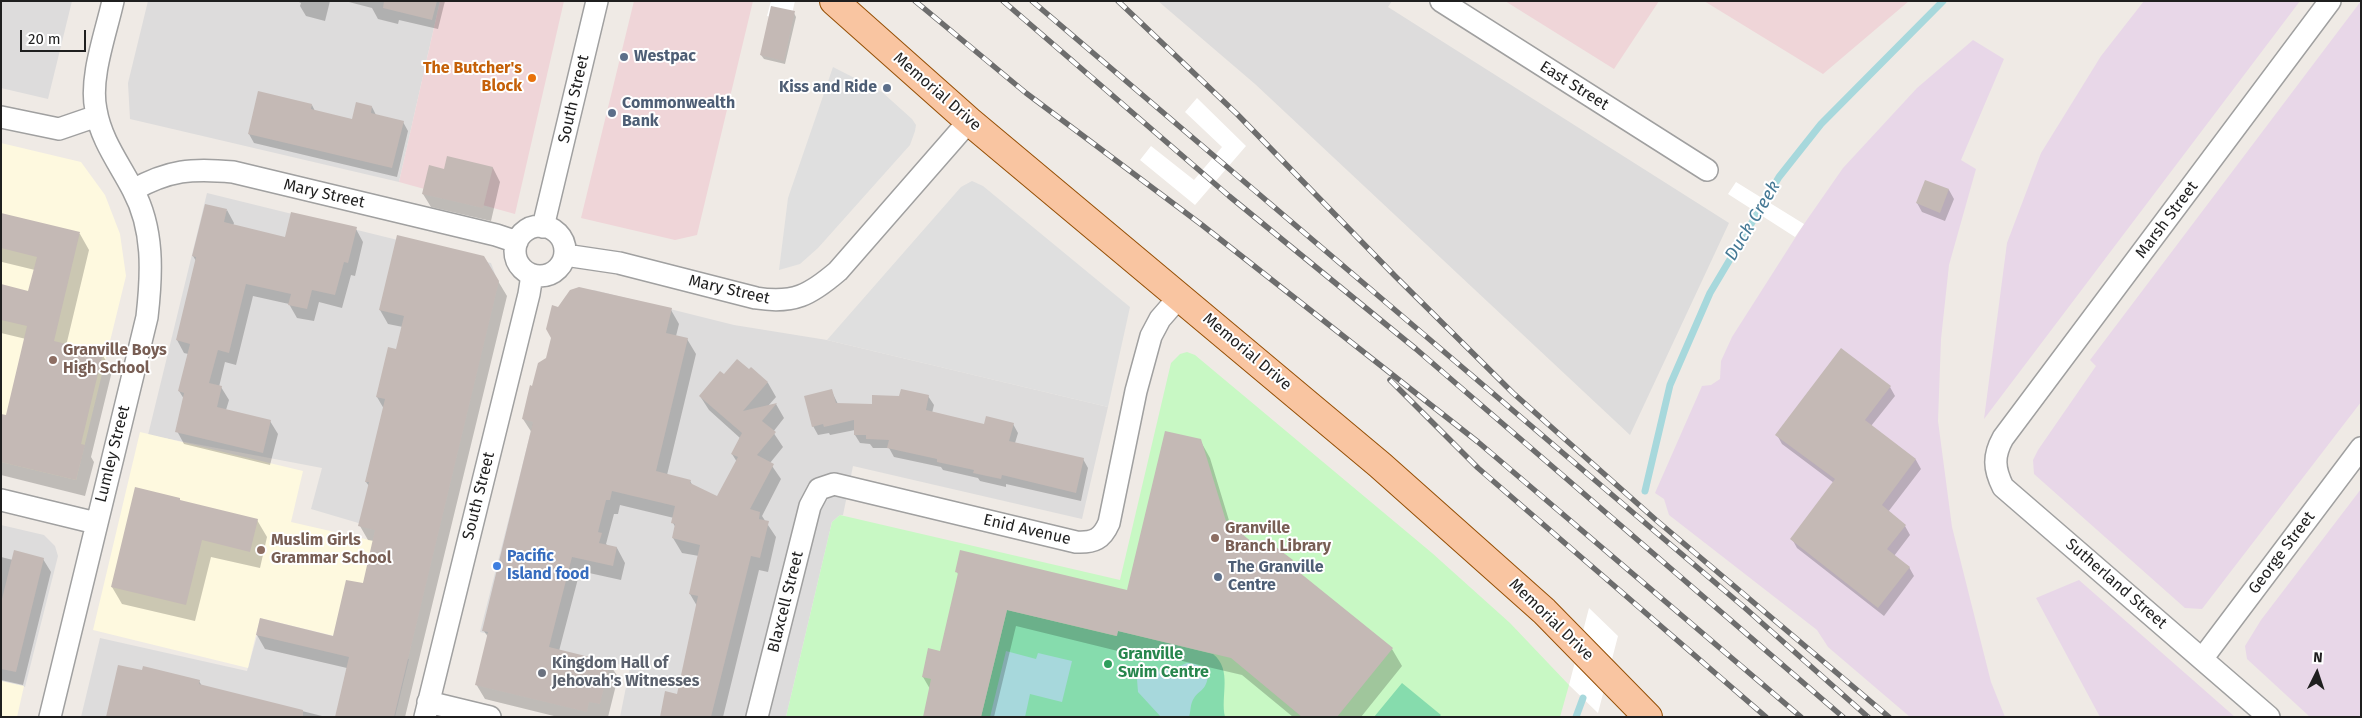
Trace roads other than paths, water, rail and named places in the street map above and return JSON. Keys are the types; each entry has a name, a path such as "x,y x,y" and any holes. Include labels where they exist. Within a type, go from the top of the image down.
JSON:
{"main road":[{"name":"Memorial Drive","path":"834,1 969,121 1329,421 1517,586 1648,717"}],"street":[{"name":"Lumley Street","path":"50,717 147,317 149,297 149,236 143,212 133,190 105,141 97,116 94,90 113,1"},
{"name":"South Street","path":"543,226 597,1"},
{"name":"East Street","path":"1441,1 1707,170"},
{"name":"Marsh Street","path":"2003,438 2330,1"},
{"path":"1,117 59,129 97,116"},
{"name":"Mary Street","path":"565,255 619,263 778,302 802,297 819,287 843,266 969,121"},
{"name":"Mary Street","path":"133,190 162,175 179,170 209,169 233,172 496,235 517,242"},
{"path":"543,226 556,231 563,242 565,255 563,262 554,272 540,276 532,275 524,271 516,258 517,242 527,230 543,226"},
{"name":"South Street","path":"426,709 529,294 532,275"},
{"name":"Enid Avenue","path":"819,489 834,484 1076,542 1095,541 1101,537 1109,523 1136,391 1151,336 1160,319 1180,296"},
{"name":"Sutherland Street","path":"2003,438 1995,457 1995,467 2003,487 2268,717"},
{"name":"George Street","path":"2202,658 2361,448"},
{"name":"Blaxcell Street","path":"758,717 810,506 819,489"},
{"path":"1,500 96,523"},
{"path":"426,709 490,717"}],"water":[{"path":"1006,651 1036,659 1038,653 1072,661 1062,702 1030,694 1025,717 990,717"},
{"path":"1187,663 1192,663 1204,670 1207,677 1205,686 1195,696 1189,717 1161,717 1138,692 1137,679 1145,672 1169,671"}],"waterway":[{"name":"Duck Creek","path":"1645,491 1670,385 1710,293 1779,177 1821,124 1943,1"},
{"name":"Duck Creek","path":"1576,717 1583,698"}],"railway":[{"path":"915,1 1026,93 1202,225 1478,442 1801,717"},
{"path":"1003,1 1229,196 1416,349 1843,717"},
{"path":"1032,1 1745,608 1868,717"},
{"path":"1118,1 1237,114 1395,276 1513,393 1656,520 1889,717"},
{"path":"1390,380 1478,468 1766,717"}],"place":[{"name":"Westpac","path":"624,57"},
{"name":"The Butcher's Block","path":"532,78"},
{"name":"Kiss and Ride","path":"887,88"},
{"name":"Commonwealth Bank","path":"612,113"},
{"name":"Granville Boys High School","path":"53,360"},
{"name":"Granville Branch Library","path":"1215,538"},
{"name":"Muslim Girls Grammar School","path":"261,550"},
{"name":"Pacific Island food","path":"497,566"},
{"name":"The Granville Centre","path":"1218,577"},
{"name":"Granville Swim Centre","path":"1108,664"},
{"name":"Kingdom Hall of Jehovah's Witnesses","path":"542,673"}]}
